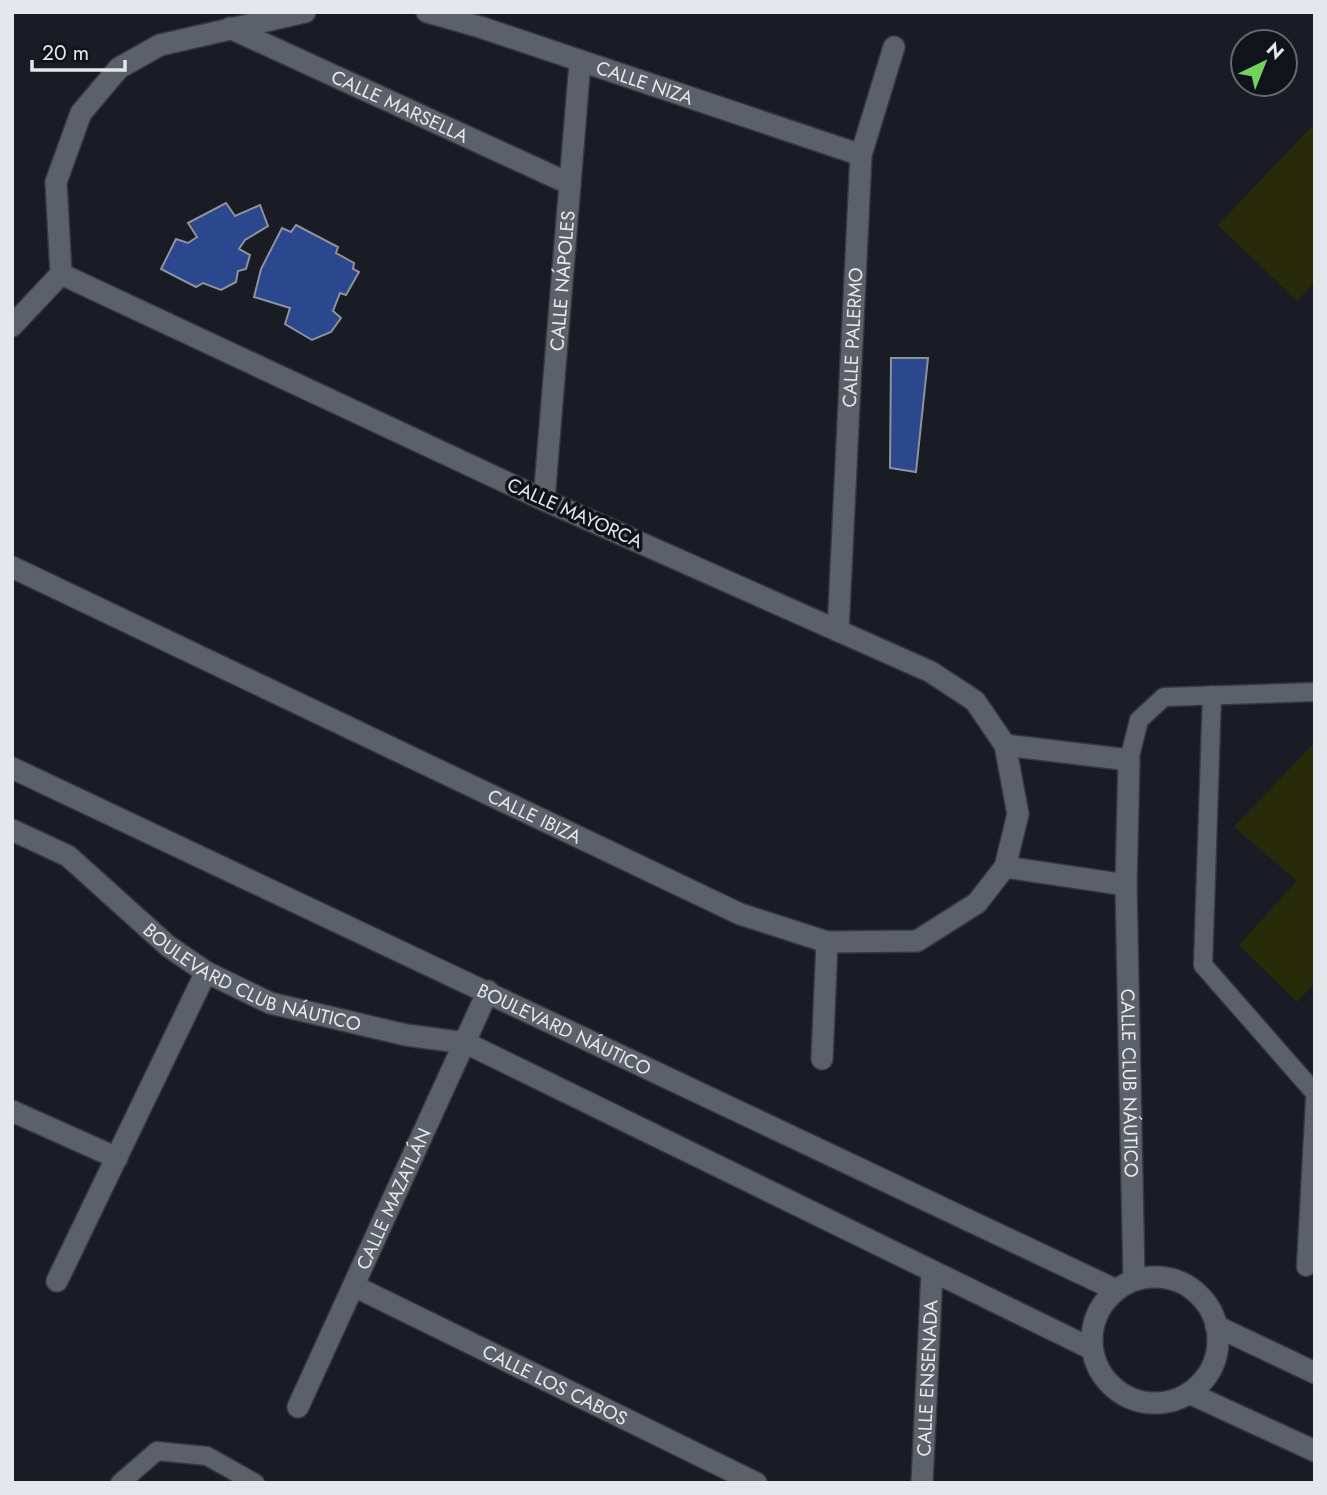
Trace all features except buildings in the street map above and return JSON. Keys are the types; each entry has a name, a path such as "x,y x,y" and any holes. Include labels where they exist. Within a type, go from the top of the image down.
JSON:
{"street":[{"path":"12,326 61,274 56,182 81,113 119,68 160,45 305,12"},
{"name":"CALLE NIZA","path":"427,12 480,27 860,155"},
{"name":"CALLE MARSELLA","path":"230,28 570,184"},
{"name":"CALLE PALERMO","path":"838,631 860,155 894,47"},
{"name":"CALLE NÁPOLES","path":"544,500 580,62"},
{"name":"CALLE MAYORCA","path":"61,274 544,500 931,672 975,701 1005,745 1018,814"},
{"name":"CALLE IBIZA","path":"12,567 740,914 827,942 916,941 977,903 1005,866 1018,814"},
{"path":"1005,745 1129,760"},
{"name":"CALLE CLUB NÁUTICO","path":"1125,1285 1129,760"},
{"name":"BOULEVARD NÁUTICO","path":"12,768 1125,1285"},
{"name":"BOULEVARD CLUB NÁUTICO","path":"12,830 68,856 168,946 206,972 270,1003 406,1035 466,1043"},
{"path":"1005,866 1126,885"},
{"path":"822,1059 827,942"},
{"path":"57,1281 206,972"},
{"name":"CALLE MAZATLÁN","path":"298,1407 488,991"},
{"path":"466,1043 1092,1349"},
{"path":"12,1111 117,1158"},
{"name":"CALLE ENSENADA","path":"922,1483 932,1272"},
{"path":"1155,1276 1176,1280 1194,1290 1208,1306 1216,1326 1218,1345 1214,1364 1203,1380 1189,1393 1170,1401 1149,1403 1129,1397 1112,1385 1099,1368 1092,1349 1096,1316 1104,1301 1125,1285 1155,1276"},
{"name":"CALLE LOS CABOS","path":"354,1286 756,1483"},
{"path":"1216,1326 1315,1373"},
{"path":"1189,1393 1315,1451"}],"lane":[{"name":"CALLE CLUB NÁUTICO","path":"1129,760 1139,720 1164,697 1315,692"},
{"path":"1212,695 1203,965 1315,1093"},
{"path":"1306,1267 1315,1100"},
{"path":"120,1483 157,1451 206,1456 255,1483"}],"green space":[{"path":"1315,123 1315,282 1297,301 1218,225"},
{"path":"1315,742 1315,983 1297,1002 1239,945 1297,881 1234,827"}]}
